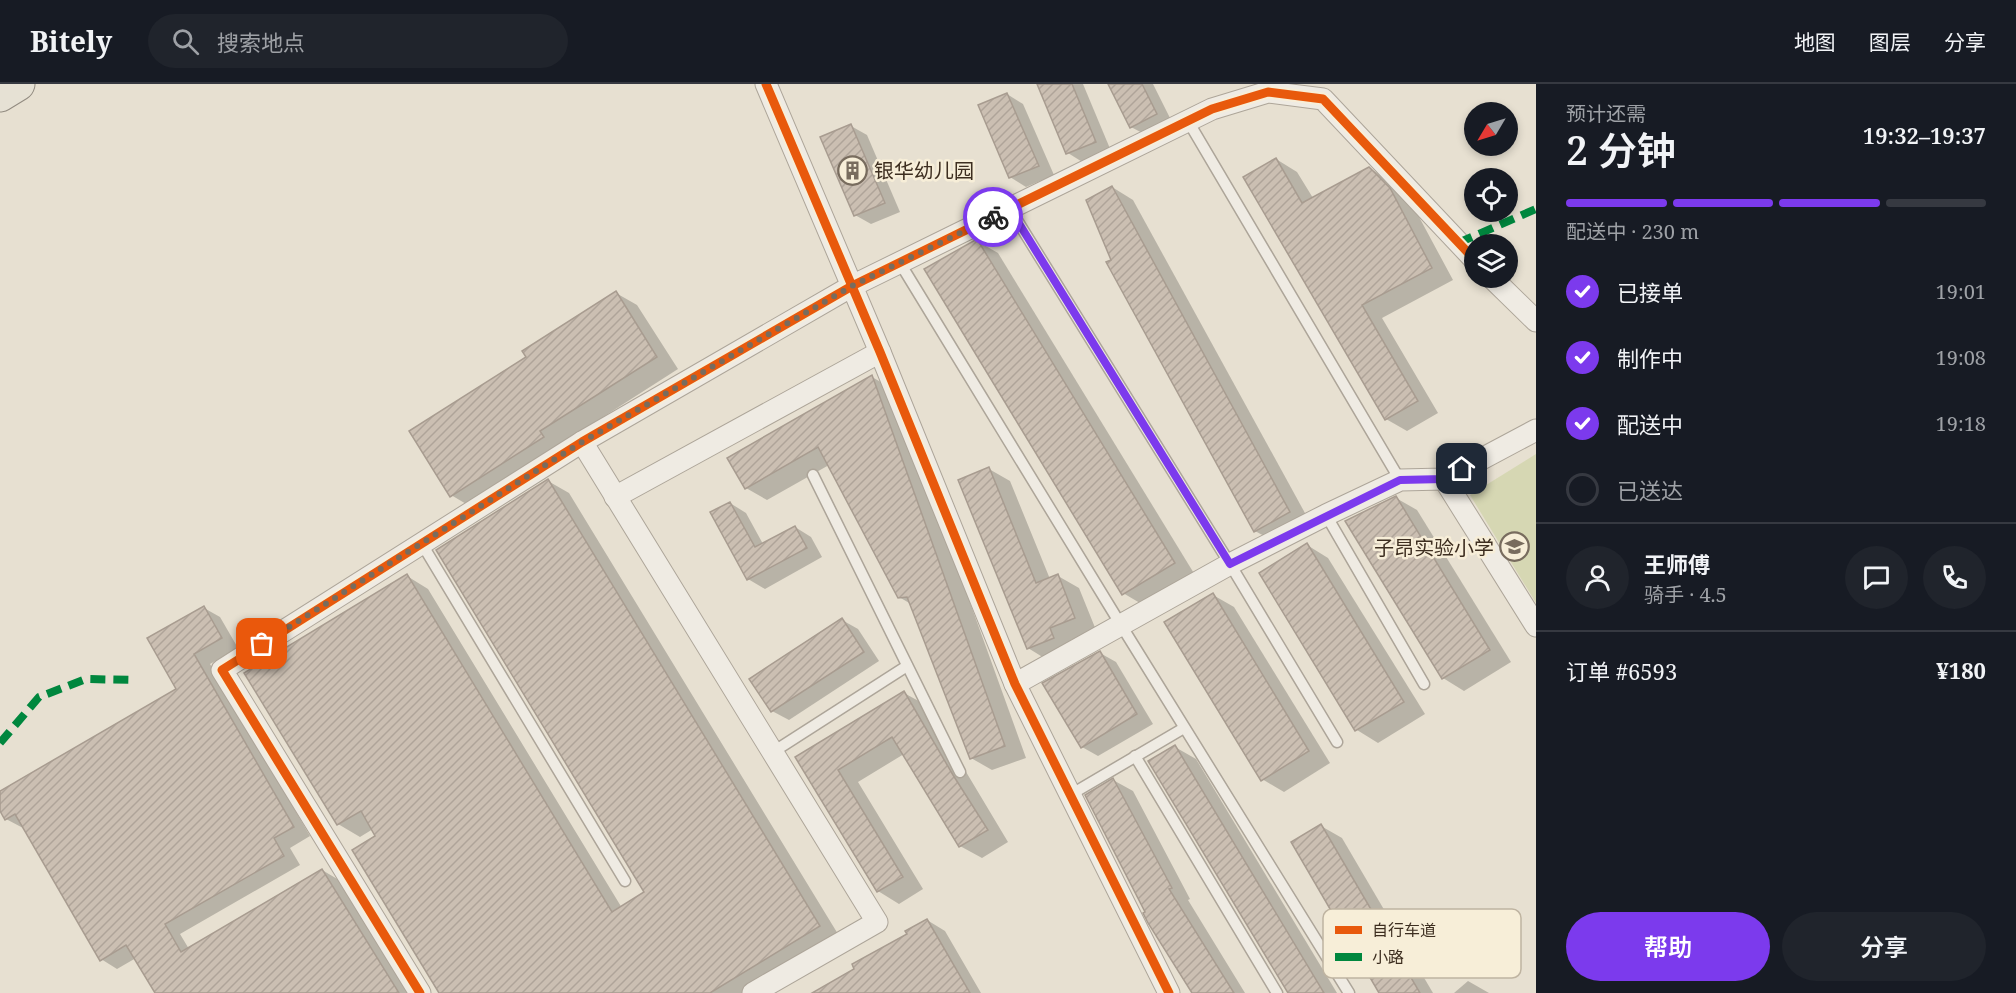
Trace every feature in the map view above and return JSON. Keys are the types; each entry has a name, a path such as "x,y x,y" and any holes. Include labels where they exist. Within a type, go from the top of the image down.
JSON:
{"main road":[{"path":"0,95 18,84"}],"street":[{"path":"766,84 880,352 1015,684 1168,993"},
{"path":"420,993 222,670 582,442 852,286 1212,109 1268,92 1323,99 1464,249"},
{"path":"1502,288 1536,321"},
{"path":"615,497 880,352"},
{"path":"1015,684 1230,564 1326,515 1400,480 1444,479 1536,430"},
{"path":"582,442 877,922 753,993"},
{"path":"1444,479 1536,626"}],"lane":[{"path":"1188,121 1400,480"},
{"path":"1010,209 1230,564 1337,742"},
{"path":"900,263 1323,951"},
{"path":"813,475 960,772"},
{"path":"1326,515 1424,684"},
{"path":"422,544 625,881"},
{"path":"772,752 907,666"},
{"path":"1070,795 1184,728"},
{"path":"1135,756 1277,993"},
{"path":"1340,978 1349,993"}],"green space":[{"name":"子昂实验小学","path":"1536,454 1536,603 1470,495"}],"building":[{"path":"1037,84 1072,84 1096,142 1066,154"},
{"path":"1108,84 1142,84 1157,114 1130,128"},
{"path":"1007,93 1039,166 1009,178 978,105"},
{"name":"银华幼儿园","path":"851,124 885,203 854,216 820,137"},
{"path":"1276,158 1302,203 1369,167 1390,188 1432,268 1362,305 1418,401 1385,420 1243,177"},
{"path":"1112,186 1290,512 1254,532 1106,262 1111,260 1086,200"},
{"path":"977,239 1175,563 1122,595 924,269"},
{"path":"616,291 657,357 540,431 544,437 450,497 409,431 526,357 522,351"},
{"path":"872,375 1005,746 970,759 907,597 898,598 818,447 745,489 727,458"},
{"path":"989,467 1036,583 1058,574 1075,618 1050,628 1054,638 1027,649 958,480"},
{"path":"548,479 820,926 710,993 439,993 352,850 375,836 361,811 337,825 244,673 407,574 612,912 644,892 436,550"},
{"path":"1396,496 1490,650 1442,679 1345,521"},
{"path":"730,502 755,547 795,526 807,548 747,580 710,512"},
{"path":"1307,543 1404,702 1355,731 1259,573"},
{"path":"1213,593 1309,751 1261,781 1164,622"},
{"path":"204,606 222,638 194,654 294,827 274,838 284,856 165,924 181,952 322,869 399,993 155,993 126,945 100,961 15,814 5,820 0,811 0,791 176,689 147,638"},
{"path":"842,618 864,652 771,712 749,679"},
{"path":"1100,651 1137,714 1081,748 1042,683"},
{"path":"904,691 988,830 959,847 892,737 838,770 903,877 877,892 795,757"},
{"path":"1175,745 1324,993 1288,993 1148,761"},
{"path":"1113,778 1172,888 1169,889 1234,993 1192,993 1148,923 1143,913 1145,912 1085,795"},
{"path":"1321,824 1371,909 1330,909 1291,842"},
{"path":"927,919 970,993 812,993 854,969 852,964 907,934 905,931"},
{"path":"1370,978 1411,978 1420,993 1379,993"}],"marked path":[{"path":"1458,243 1536,209"},
{"path":"0,743 39,697 86,679 135,680"}],"cycle path":[{"path":"766,84 880,352 1015,684 1169,993"},
{"path":"420,993 222,670 582,442 852,286 1212,109 1268,92 1323,99 1464,248"}],"way so far":[{"path":"262,644 582,442 852,286 993,217"}],"place":[{"name":"银华幼儿园","path":"853,170"},
{"name":"子昂实验小学","path":"1515,547"}],"route":[{"path":"993,217 1010,209 1230,564 1400,480 1444,479 1462,469"}]}
